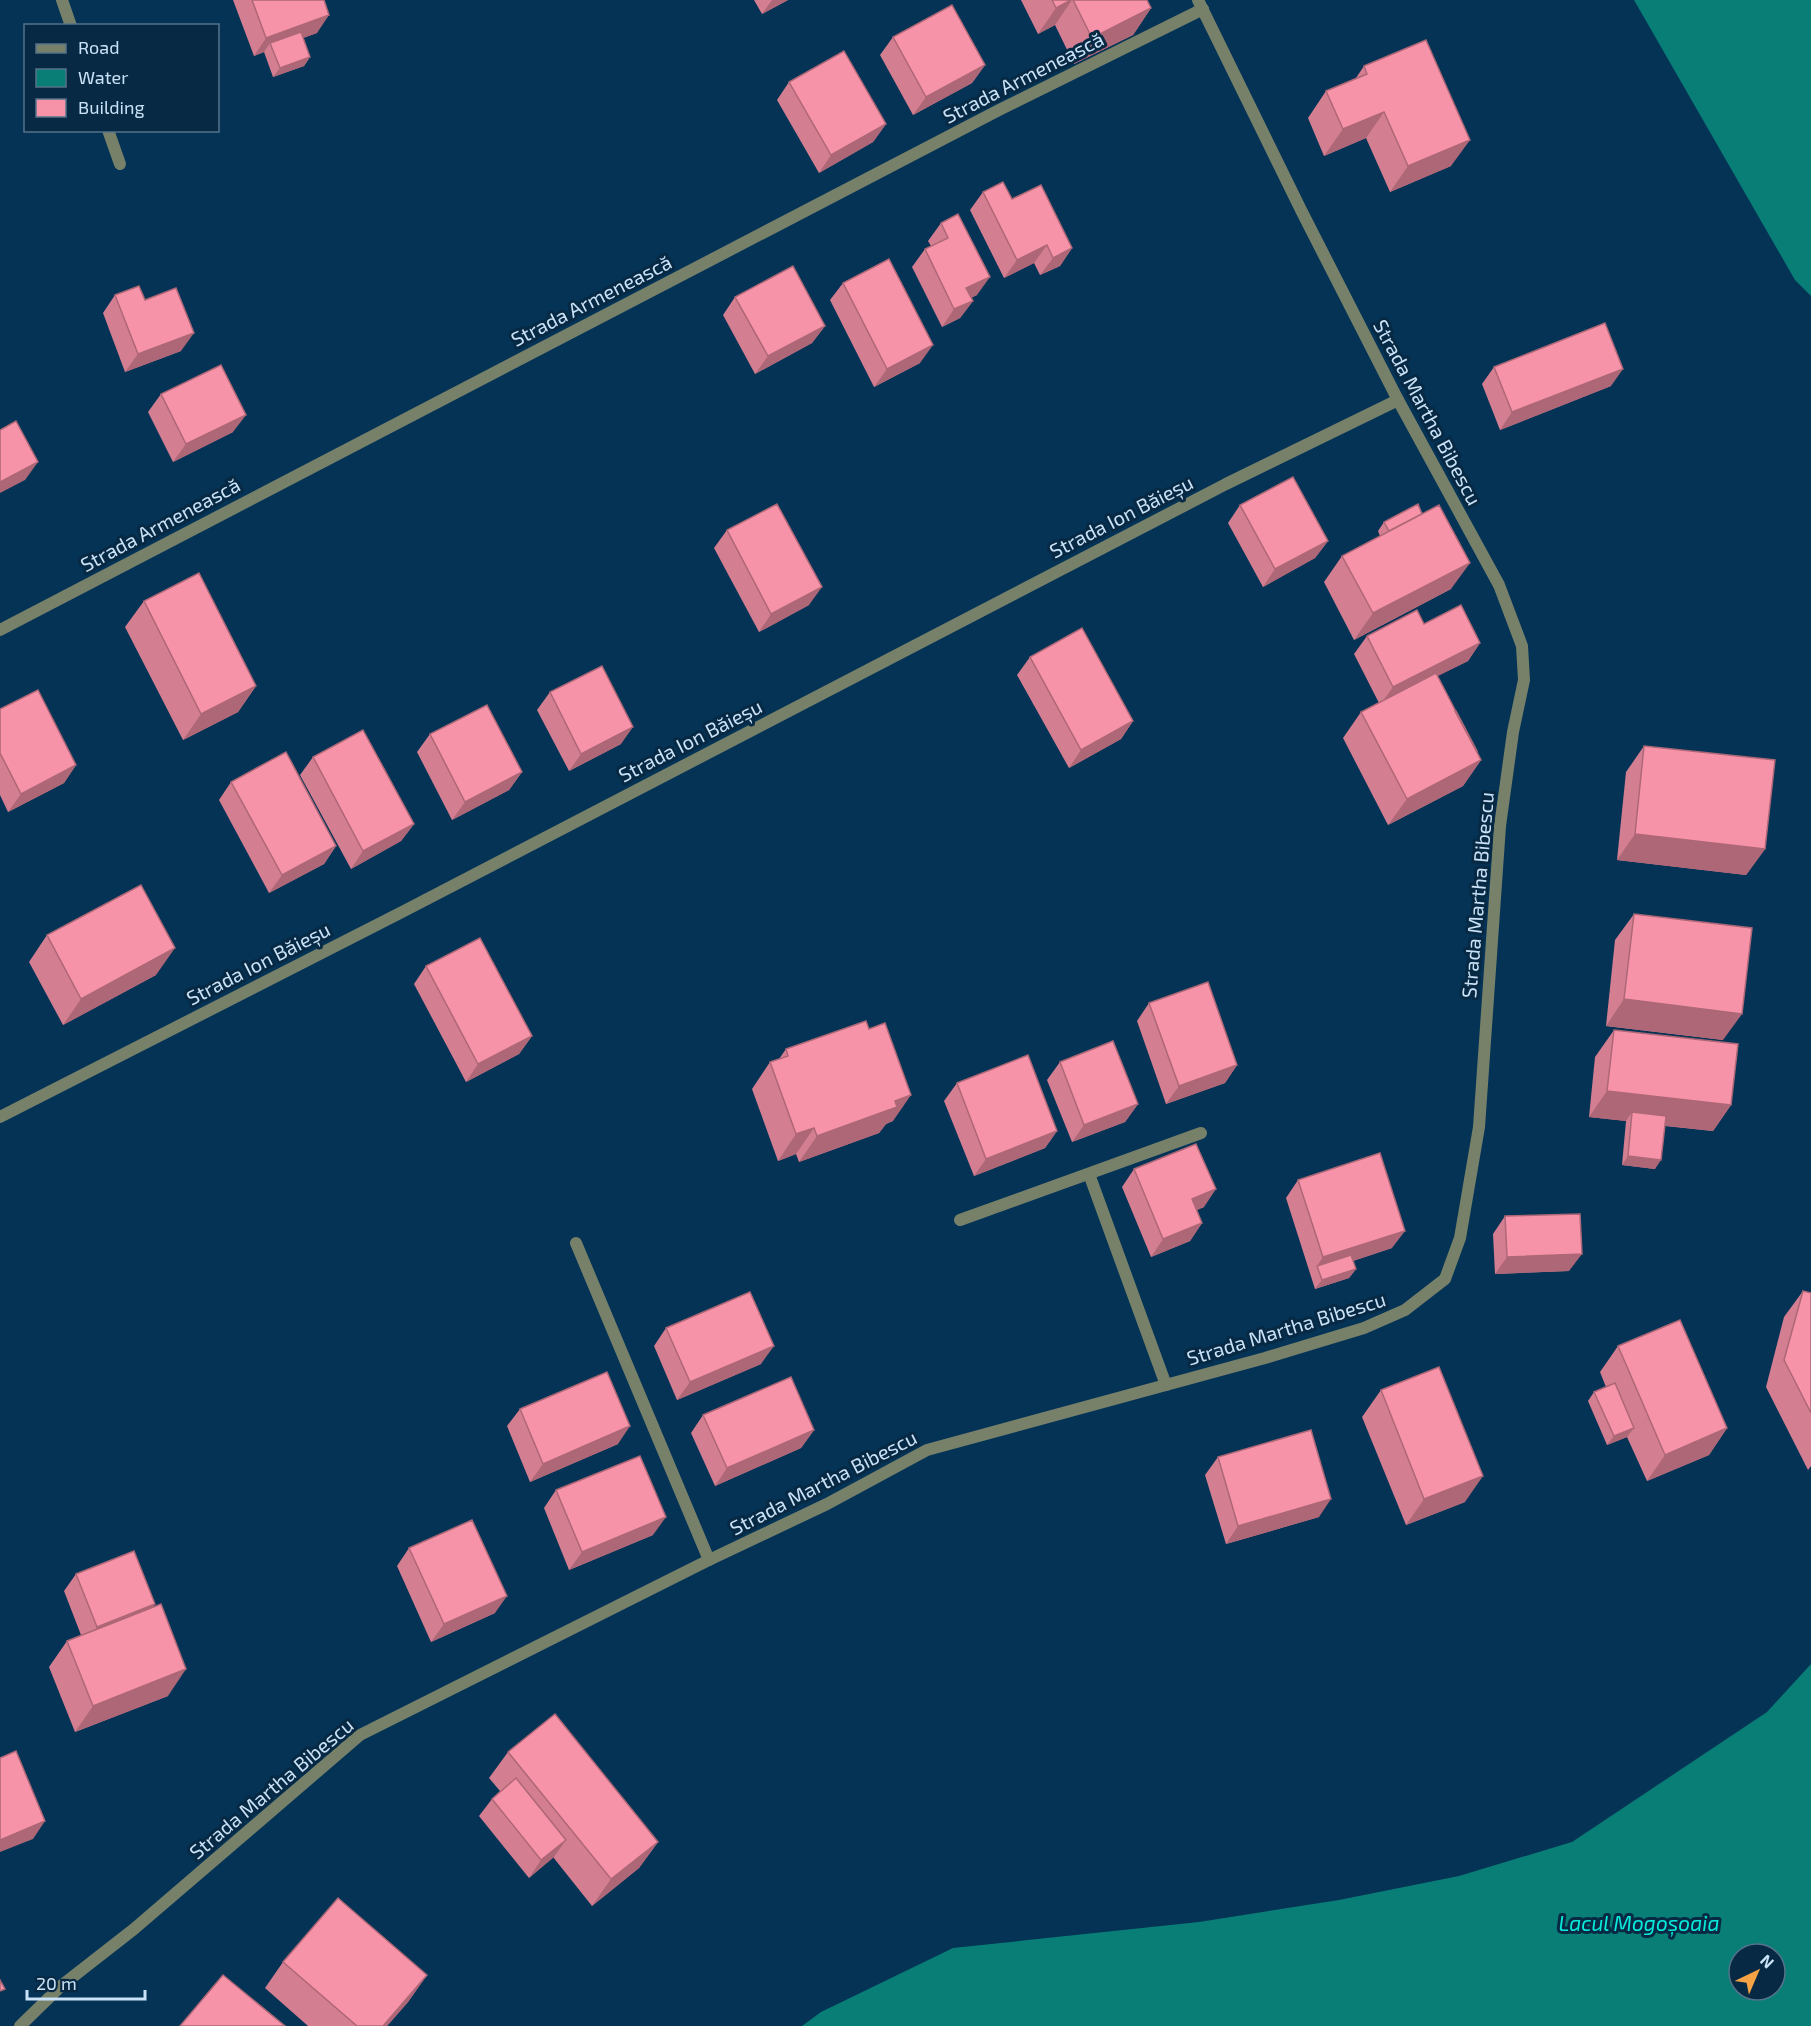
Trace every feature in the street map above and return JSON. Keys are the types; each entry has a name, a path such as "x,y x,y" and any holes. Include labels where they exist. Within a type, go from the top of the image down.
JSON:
{"street":[{"path":"62,0 70,24"},
{"name":"Strada Martha Bibescu","path":"20,2026 61,1986 134,1929 360,1735 709,1560 827,1504 927,1450 1364,1328 1406,1311 1445,1279 1460,1238 1479,1127 1500,826 1513,732 1524,680 1522,646 1499,585 1398,400 1200,4"},
{"name":"Strada Armenească","path":"0,630 1200,4"},
{"path":"109,132 120,164"},
{"name":"Strada Ion Băieșu","path":"0,1117 404,911 1226,484 1398,400"},
{"path":"960,1220 1201,1133"},
{"path":"1089,1174 1166,1385"},
{"path":"576,1243 709,1560"}],"water":[{"path":"1634,0 1811,0 1811,296 1795,280"},
{"name":"Lacul Mogoșoaia","path":"1811,1664 1811,2026 802,2026 821,2012 953,1948 1199,1922 1339,1900 1459,1876 1572,1842 1767,1712"}],"building":[{"path":"252,0 324,0 329,15 266,38"},
{"path":"1052,0 1071,0 1056,8"},
{"path":"1073,0 1147,0 1151,8 1092,38"},
{"path":"952,5 985,65 926,97 893,37"},
{"path":"301,32 310,57 280,68 270,43"},
{"path":"1426,40 1470,140 1408,166 1384,112 1343,129 1326,91 1367,74 1364,66"},
{"path":"844,51 886,124 831,155 789,82"},
{"path":"1003,182 1012,199 1041,185 1072,248 1053,258 1047,245 1017,260 983,192"},
{"path":"958,214 990,277 966,288 973,301 954,309 925,249 948,238 941,223"},
{"path":"889,259 933,345 887,369 843,283"},
{"path":"793,266 825,326 768,356 735,297"},
{"path":"139,286 145,300 176,288 194,333 138,354 115,295"},
{"path":"1605,323 1623,369 1512,412 1494,367"},
{"path":"221,365 246,415 186,444 161,394"},
{"path":"16,421 38,462 0,482 0,430"},
{"path":"1293,477 1328,541 1275,569 1240,505"},
{"path":"777,504 822,587 771,614 727,530"},
{"path":"1418,504 1422,514 1389,531 1384,522"},
{"path":"1439,505 1470,563 1373,613 1342,556"},
{"path":"199,573 256,686 201,714 144,601"},
{"path":"1461,605 1480,643 1393,687 1367,636 1417,610 1424,624"},
{"path":"1082,628 1133,721 1081,750 1030,657"},
{"path":"602,666 633,727 581,754 550,692"},
{"path":"1436,673 1481,760 1407,799 1361,712"},
{"path":"38,690 76,765 21,794 0,753 0,709"},
{"path":"487,705 522,772 465,802 430,734"},
{"path":"1455,711 1456,711 1477,752"},
{"path":"363,730 414,824 363,851 313,757"},
{"path":"1644,746 1775,760 1765,849 1635,834"},
{"path":"286,752 336,846 282,875 231,782"},
{"path":"141,885 175,948 81,999 47,935"},
{"path":"1634,914 1752,928 1742,1014 1624,999"},
{"path":"480,938 532,1036 478,1064 426,966"},
{"path":"1208,982 1237,1065 1179,1086 1149,1003"},
{"path":"866,1021 869,1029 885,1023 911,1095 895,1101 897,1107 817,1136 814,1128 796,1134 770,1062 788,1056 786,1049"},
{"path":"1614,1030 1738,1044 1731,1105 1607,1091"},
{"path":"1113,1041 1138,1104 1084,1125 1060,1062"},
{"path":"1028,1055 1057,1131 986,1159 957,1083"},
{"path":"1632,1112 1666,1116 1661,1160 1628,1156"},
{"path":"1196,1144 1216,1189 1192,1199 1202,1223 1163,1239 1134,1169"},
{"path":"1380,1153 1405,1231 1323,1257 1298,1180"},
{"path":"1580,1214 1582,1254 1507,1257 1505,1216"},
{"path":"1351,1255 1356,1269 1322,1280 1317,1266"},
{"path":"1803,1291 1811,1293 1811,1413 1784,1360"},
{"path":"750,1292 774,1346 690,1382 666,1328"},
{"path":"1680,1320 1727,1428 1665,1455 1618,1346"},
{"path":"1439,1367 1483,1476 1424,1499 1381,1390"},
{"path":"607,1372 630,1426 543,1464 520,1409"},
{"path":"791,1377 814,1430 727,1468 703,1415"},
{"path":"1615,1383 1634,1428 1614,1436 1594,1392"},
{"path":"1311,1430 1331,1499 1238,1526 1218,1457"},
{"path":"640,1456 666,1517 582,1552 556,1490"},
{"path":"472,1520 507,1596 444,1624 409,1548"},
{"path":"134,1551 155,1604 97,1627 76,1574"},
{"path":"161,1604 186,1669 93,1706 67,1641"},
{"path":"555,1714 658,1842 611,1879 508,1752"},
{"path":"16,1751 45,1821 0,1840 0,1758"},
{"path":"516,1778 566,1840 541,1860 492,1799"},
{"path":"338,1898 427,1975 383,2026 357,2026 283,1962"},
{"path":"223,1975 285,2026 180,2026"},
{"path":"0,1980 5,1989 0,1991"}]}
